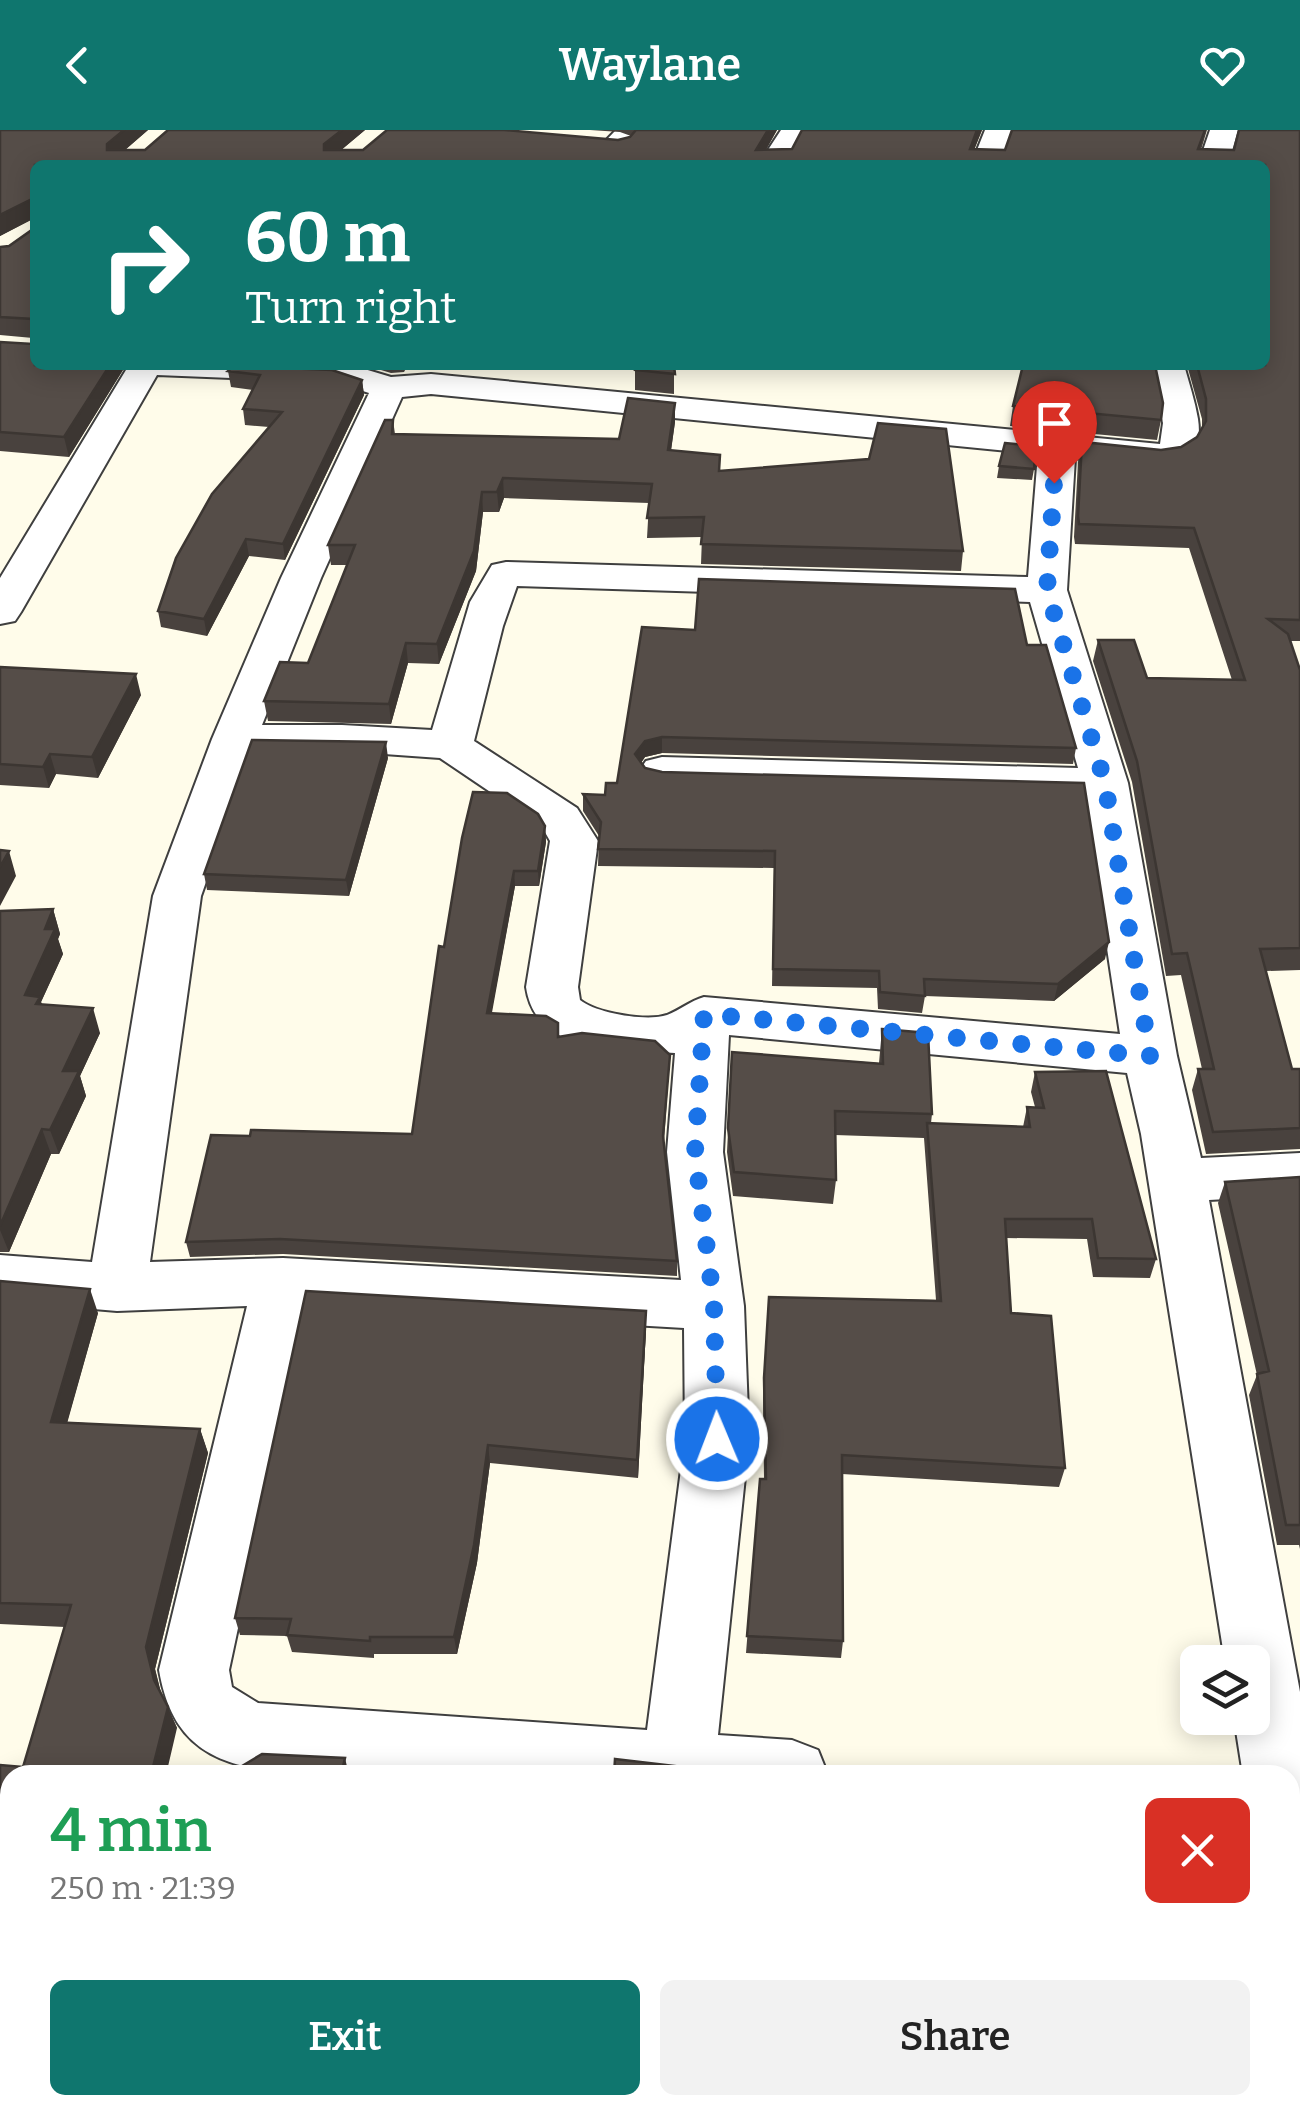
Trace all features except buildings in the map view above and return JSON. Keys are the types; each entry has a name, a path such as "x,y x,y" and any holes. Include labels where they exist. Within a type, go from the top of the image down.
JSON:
{"street":[{"path":"776,160 795,130"},
{"path":"988,160 998,130"},
{"path":"1215,160 1224,130"},
{"path":"0,612 157,370"},
{"path":"279,370 419,379 1153,455 1177,452 1180,424 1168,370"},
{"path":"118,1287 177,896 234,739 301,578 419,379"},
{"path":"1057,448 1047,590 1105,783 1150,1056 1170,1134 1277,1765"},
{"path":"451,745 488,604 498,579 506,574 1047,590"},
{"path":"234,739 342,738 451,745 560,818 574,841 552,986 555,1007 574,1024 603,1031 675,1035 704,1014 1150,1056"},
{"path":"662,771 1105,783"},
{"path":"678,1765 717,1439 714,1306 695,1152 704,1014"},
{"path":"1175,1180 1300,1174"},
{"path":"0,1278 118,1287 282,1281 714,1306"},
{"path":"282,1281 194,1670 198,1702 216,1721 258,1738 530,1765"}],"route":[{"path":"717,1439 714,1306 695,1152 704,1014 1150,1056 1105,783 1047,590 1054,483"}]}
